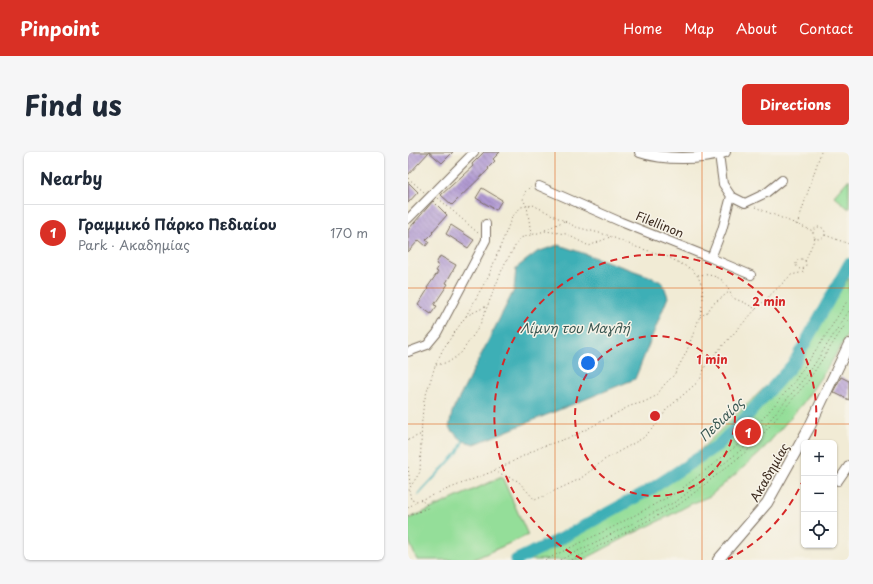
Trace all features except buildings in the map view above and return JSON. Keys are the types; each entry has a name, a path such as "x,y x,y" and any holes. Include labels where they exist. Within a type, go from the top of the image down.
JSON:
{"street":[{"path":"408,219 474,152"},
{"path":"640,152 660,158 687,158 722,153 723,184 731,196 745,203 766,193 782,180"},
{"name":"Filellinon","path":"539,186 621,222 751,275"},
{"path":"711,258 722,230 731,196"},
{"path":"408,352 427,345 438,333 486,240 486,224"},
{"name":"Ακαδημίας","path":"718,560 767,504 810,426 849,344"},
{"path":"838,481 849,465"}],"path":[{"path":"797,224 821,152"},
{"path":"408,178 486,240"},
{"path":"531,235 527,206 524,200 525,192 530,186 539,186"},
{"path":"494,471 518,482 535,500 580,479 604,460 643,438 660,422 666,410 700,380 706,364 756,309 791,275 804,272 803,268 806,264 805,261 815,237 813,231 745,203"},
{"path":"408,508 417,501 494,471 541,447 574,436 630,406 644,402 656,396 664,384 674,375 682,362 699,318 703,300 702,284 697,275 691,269 666,256 636,247 610,236 576,227 532,205 521,207 512,217 489,275 466,316 443,349 435,366 424,402 420,472 410,485"},
{"path":"435,366 449,362 461,353 480,327 504,265 520,238 545,231 564,221"},
{"path":"813,231 816,227 821,228 824,230 824,235"},
{"path":"545,231 566,234 589,246 610,236"},
{"path":"815,237 819,239 824,235"},
{"path":"824,235 849,244"},
{"path":"803,268 799,269 796,266 796,263 800,259 805,261"},
{"path":"697,275 705,274 717,277 723,281 733,298 745,302 756,309"},
{"path":"699,318 707,312 713,304 729,292"},
{"path":"545,560 615,526 679,491 744,440 792,385 849,298"},
{"path":"466,316 488,306"},
{"path":"560,560 677,501 746,446 764,427 810,371 849,311"},
{"path":"572,560 680,504 752,447 808,381 849,319"},
{"path":"408,440 422,434"},
{"path":"408,467 411,500 417,501"},
{"path":"408,516 430,507 420,500"}],"green space":[{"path":"849,179 849,209 834,196"},
{"path":"849,277 849,332 832,361 803,403 759,454 710,496 691,504 583,560 525,560 587,529 654,491 695,455 803,350"},
{"path":"502,477 528,535 472,560 417,560 408,539 408,519"}],"water":[{"name":"Λίμνη του Μαγλή","path":"558,245 649,276 663,283 668,297 635,379 475,444 463,441 449,428 452,412 514,290 516,268 537,252"}],"waterway":[{"name":"Πεδιαίος","path":"516,560 562,538 651,489 718,445 748,415 794,363 849,264"},
{"path":"418,495 458,452 463,441"}],"place":[{"name":"Γραμμικό Πάρκο Πεδιαίου","path":"748,432"}]}
